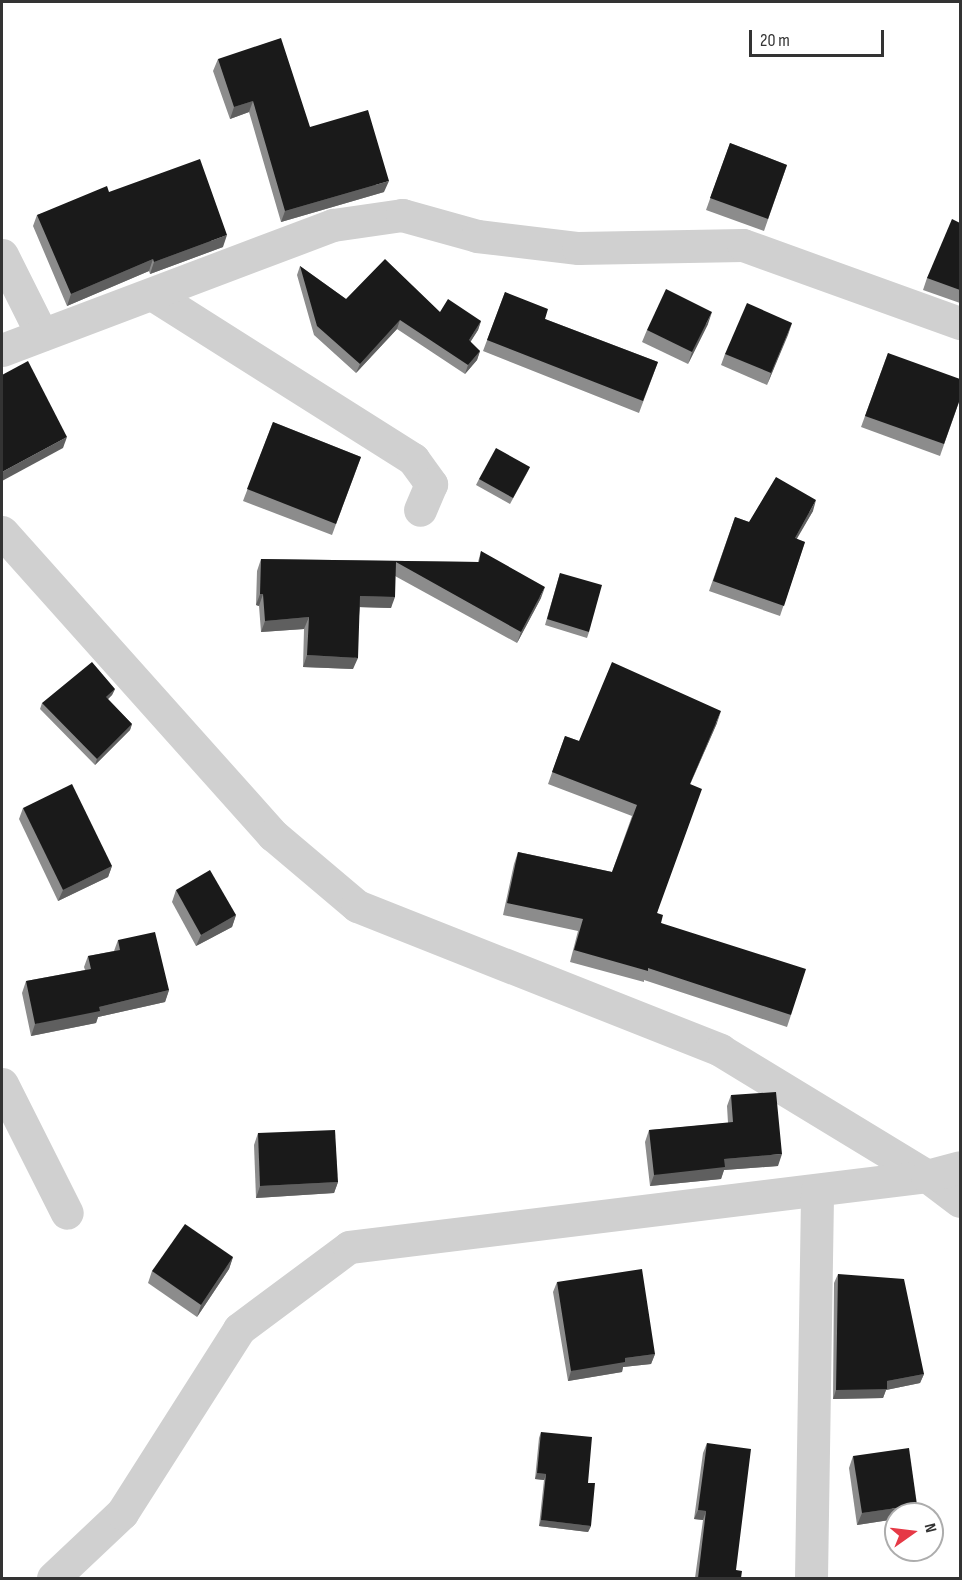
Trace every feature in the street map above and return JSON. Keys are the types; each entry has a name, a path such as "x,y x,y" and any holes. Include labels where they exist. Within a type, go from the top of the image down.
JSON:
{"street":[{"path":"2,350 333,225 402,215 477,236 578,248 743,245 960,323"},
{"path":"2,255 42,335"},
{"path":"152,294 413,459 431,484 420,510"},
{"path":"2,532 273,835 357,906 720,1050 927,1176 960,1201"},
{"path":"2,1084 67,1213"},
{"path":"53,1578 122,1513 239,1329 349,1247 927,1176 960,1167"},
{"path":"811,1578 817,1190"}],"building":[{"path":"281,38 310,127 368,110 389,181 285,211 253,101 234,107 218,59"},
{"path":"730,143 787,165 768,219 710,198"},
{"path":"200,159 227,235 154,262 153,259 71,294 37,215 107,186 109,192"},
{"path":"952,219 960,223 960,290 927,278"},
{"path":"385,259 440,312 448,299 481,321 469,340 480,351 468,365 400,320 360,364 317,326 300,266 346,299"},
{"path":"666,289 712,312 692,352 647,330"},
{"path":"505,292 548,309 545,319 658,362 643,401 487,340"},
{"path":"747,303 792,323 771,373 725,354"},
{"path":"888,353 960,379 960,399 944,444 865,416"},
{"path":"28,361 67,437 2,472 2,375"},
{"path":"273,422 361,457 336,524 247,489"},
{"path":"496,448 530,467 513,498 479,479"},
{"path":"776,477 816,500 795,538 805,542 784,606 713,581 735,517 749,522"},
{"path":"481,551 545,587 521,632 396,562 395,597 360,596 358,658 307,655 309,617 265,621 263,594 260,594 261,559 479,562"},
{"path":"560,573 602,585 589,632 547,619"},
{"path":"92,662 115,689 106,697 132,724 97,759 42,703"},
{"path":"612,662 721,711 690,784 702,789 657,913 663,915 661,923 806,969 791,1015 648,968 648,971 574,950 583,919 507,903 518,852 612,872 637,805 552,772 565,736 579,741"},
{"path":"72,784 112,866 63,890 23,808"},
{"path":"210,870 236,915 201,935 176,890"},
{"path":"155,932 169,990 99,1007 100,1011 35,1024 26,981 91,969 88,956 120,950 118,940"},
{"path":"776,1092 782,1154 724,1159 725,1167 654,1175 649,1130 733,1122 731,1095"},
{"path":"335,1130 338,1182 260,1186 258,1133"},
{"path":"185,1224 233,1257 201,1305 152,1271"},
{"path":"642,1269 655,1354 625,1358 625,1362 571,1371 557,1282"},
{"path":"838,1274 904,1279 924,1374 887,1381 887,1389 836,1390"},
{"path":"541,1432 592,1437 588,1483 595,1483 591,1526 541,1520 546,1474 537,1473"},
{"path":"707,1443 751,1449 736,1570 742,1571 741,1578 698,1578 706,1511 698,1510"},
{"path":"909,1448 917,1502 884,1502 884,1510 862,1513 853,1456"}]}
